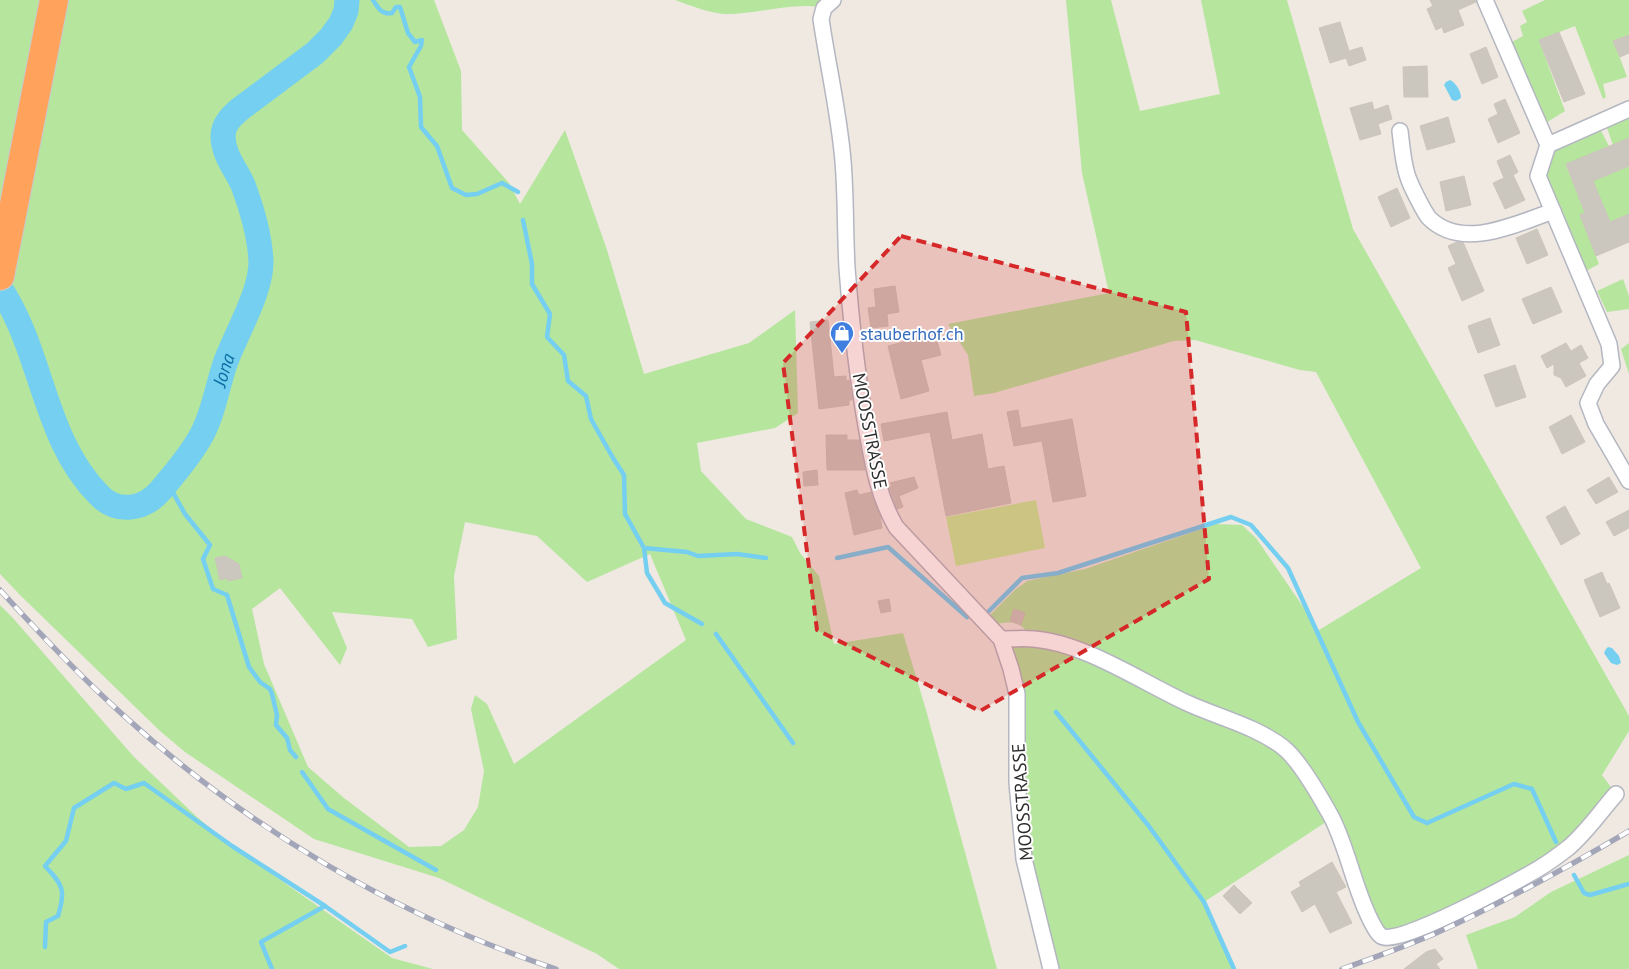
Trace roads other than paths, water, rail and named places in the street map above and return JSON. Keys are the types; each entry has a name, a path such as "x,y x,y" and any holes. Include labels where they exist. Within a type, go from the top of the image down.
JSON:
{"highway":[{"path":"0,276 54,0"}],"street":[{"name":"MOOSSTRASSE","path":"833,0 824,8 821,19 840,133 850,306 863,407 876,481 889,515 896,527 1001,639 1017,694 1017,784 1024,859 1051,969"},
{"path":"1486,0 1548,145 1538,176 1609,344 1612,366 1597,384 1588,403 1596,424 1629,481"},
{"path":"1548,145 1629,109"},
{"path":"1400,131 1408,179 1428,217 1446,230 1476,234 1510,226 1553,210"},
{"path":"1001,639 1034,639 1066,646 1107,662 1185,702 1264,736 1285,749 1304,772 1332,818 1348,858 1361,901 1382,937 1387,938 1416,930 1460,911 1538,868 1569,847 1616,794"}],"water":[{"path":"1450,80 1456,85 1460,93 1461,98 1456,101 1452,100 1444,85"},
{"path":"1608,647 1612,648 1619,656 1621,663 1617,665 1611,663 1604,653"}],"waterway":[{"name":"Jona","path":"0,288 26,339 54,422 80,473 99,495 114,505 130,507 147,502 161,490 188,457 205,427 226,361 248,312 260,274 261,262 255,223 243,185 225,149 223,132 226,124 240,109 315,53 331,37 341,23 346,11 347,0"},
{"path":"373,0 386,13 392,13 396,7 400,7 408,33 415,42 422,40 421,46 409,67 420,97 421,127 437,146 452,188 466,195 477,194 502,183 518,192"},
{"path":"523,220 532,264 532,284 550,314 547,337 564,355 568,381 586,396 591,419 624,475 625,514 644,548 687,552 698,556 737,554 766,558"},
{"path":"167,482 185,514 210,545 203,559 213,589 227,595 249,667 260,682 270,689 277,715 276,725 287,738 290,750 296,757"},
{"path":"989,611 1022,578 1058,573 1231,517 1251,525 1288,568 1358,722 1414,817 1427,823 1514,784 1532,789 1556,842"},
{"path":"837,558 888,547 967,617"},
{"path":"644,548 647,573 665,603 702,624"},
{"path":"716,634 793,743"},
{"path":"1056,712 1148,825 1204,902 1234,969"},
{"path":"302,772 328,809 436,870"},
{"path":"45,947 46,922 58,916 62,900 59,883 45,866 66,841 74,808 114,783 126,789 144,783 232,846 325,906 390,952 405,946"},
{"path":"1574,875 1584,893 1590,895 1629,884"},
{"path":"272,969 261,942 325,906"}],"railway":[{"path":"0,590 60,654 122,714 220,794 272,830 326,864 381,895 438,923 556,969"},
{"path":"1342,969 1434,934 1484,910 1629,831"}],"place":[{"name":"stauberhof.ch","path":"842,354"}]}
